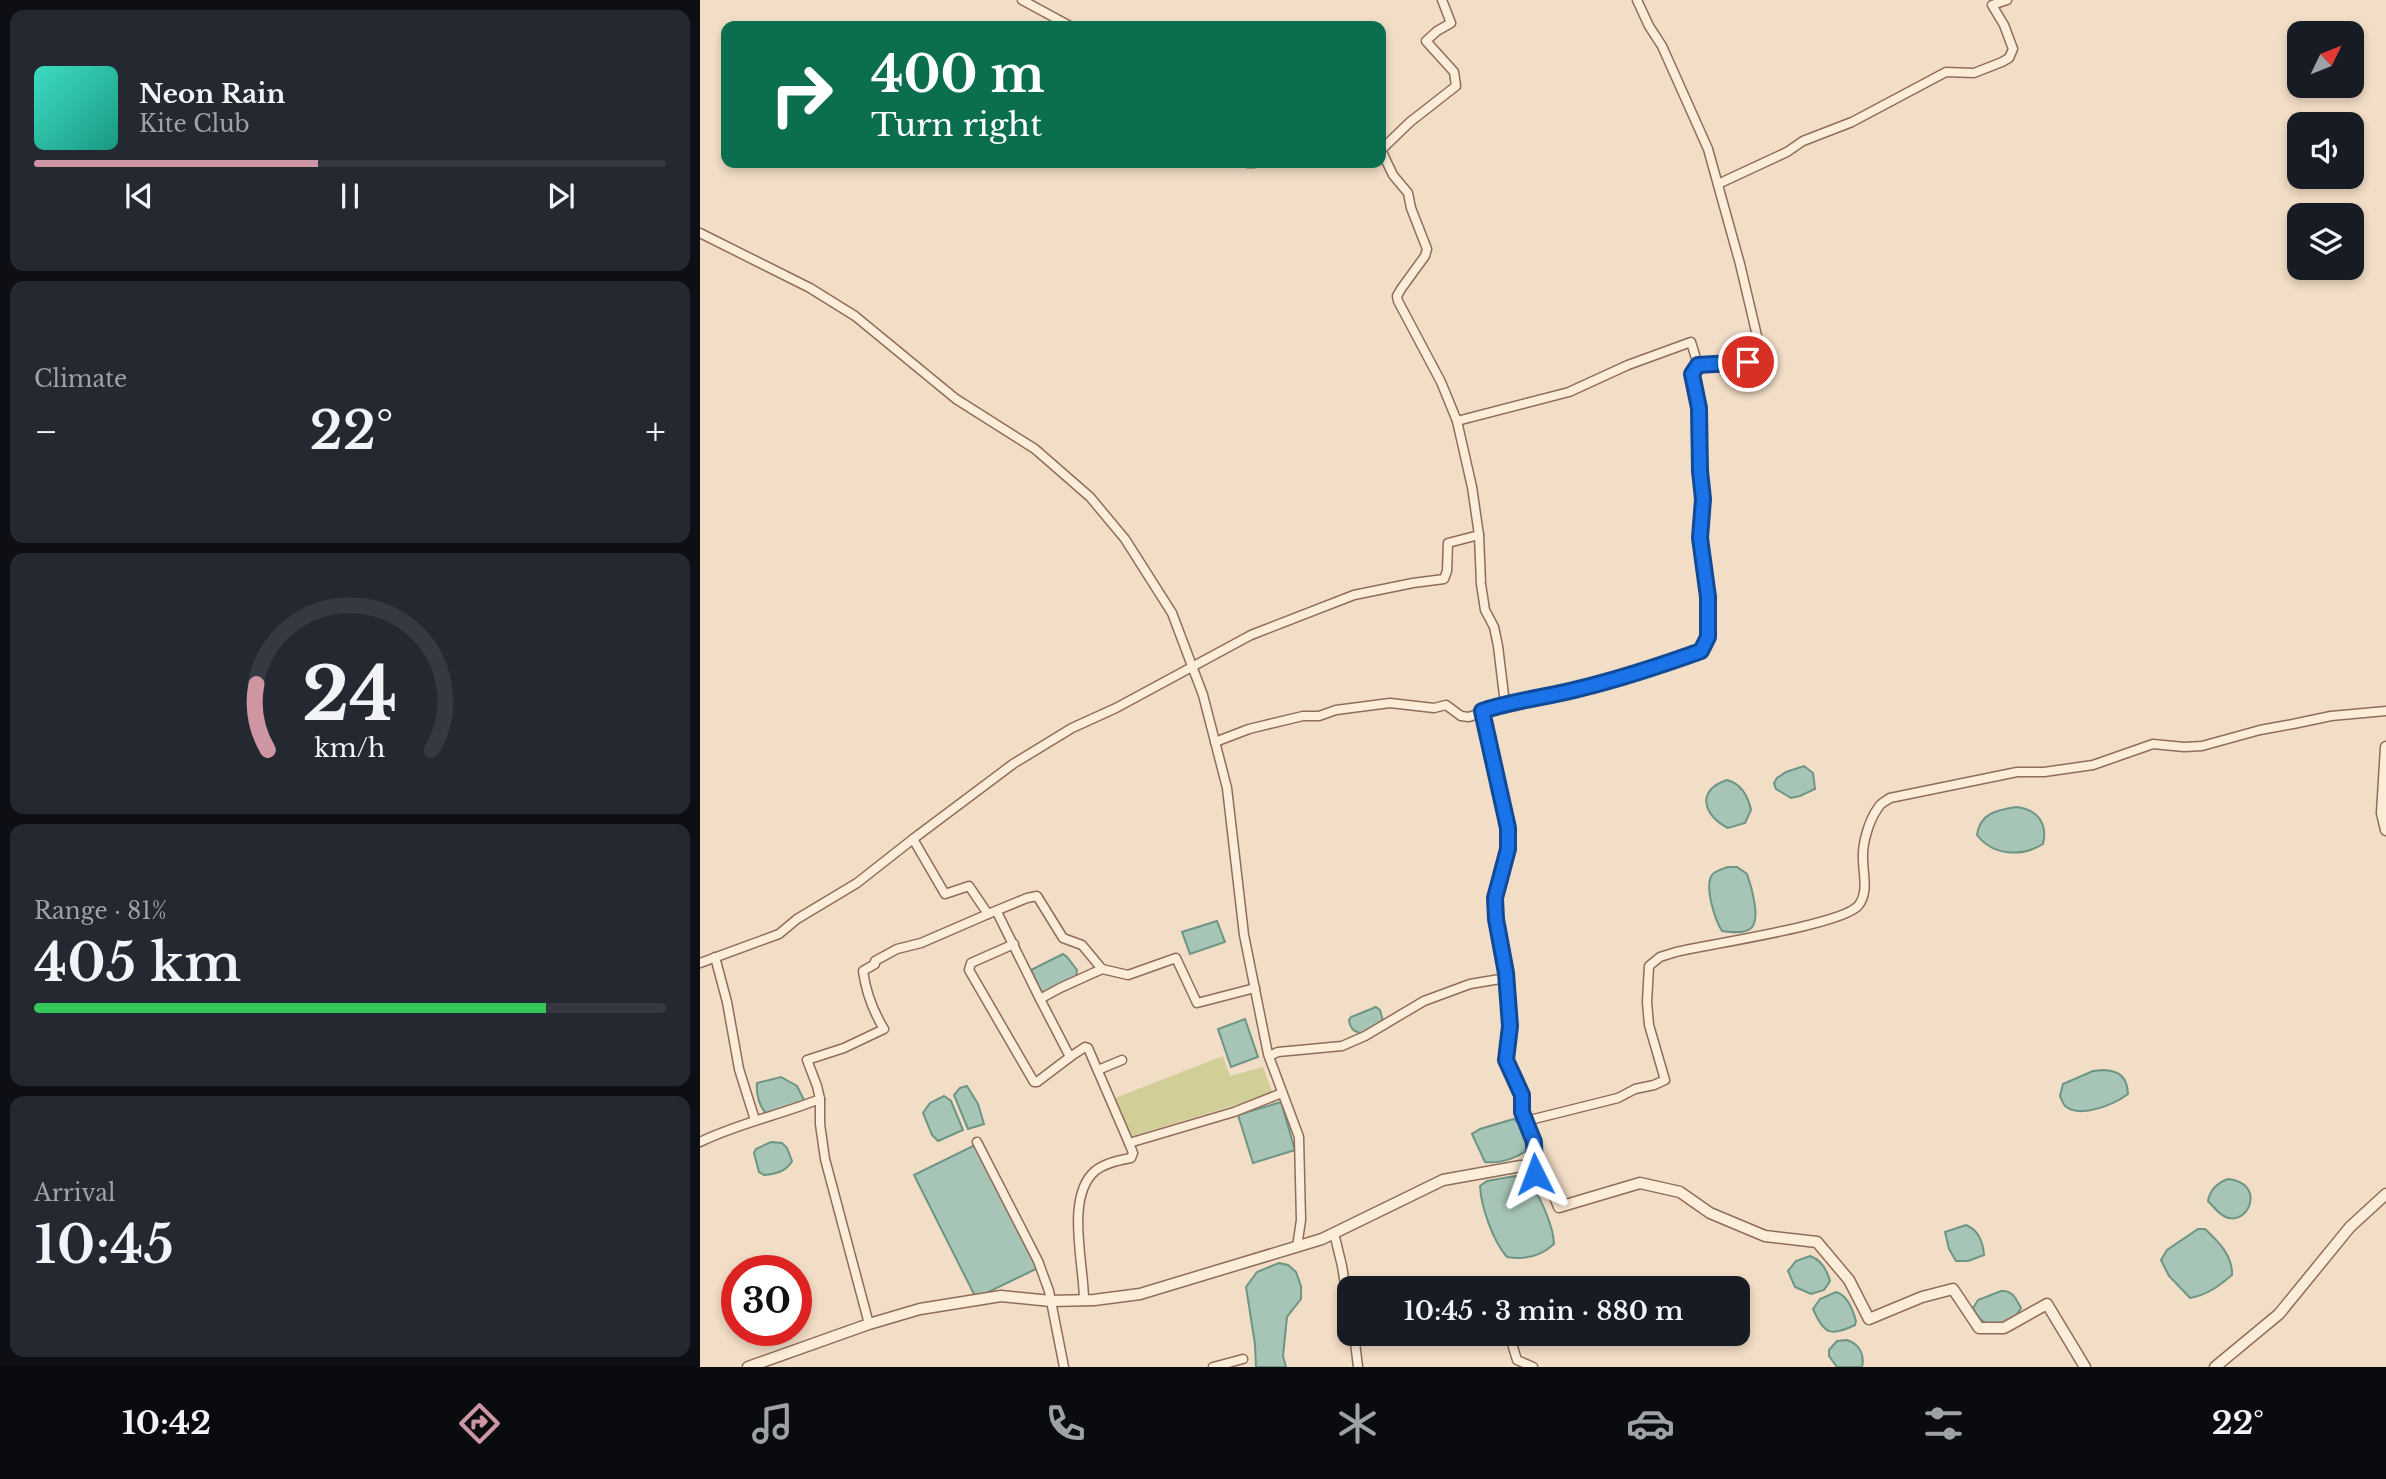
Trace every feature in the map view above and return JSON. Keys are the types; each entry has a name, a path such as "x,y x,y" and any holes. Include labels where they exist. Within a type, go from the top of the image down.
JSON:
{"street":[{"path":"1022,0 1061,21"},
{"path":"1386,145 1410,122 1457,86 1454,72 1426,41 1451,23 1442,0"},
{"path":"1637,0 1662,46 1708,149 1740,264 1762,358 1748,362 1698,365"},
{"path":"1718,184 1787,152 1803,141 1853,122 1946,72 1974,73 2009,58 2013,49 2004,25 1992,5 2007,0"},
{"path":"1386,160 1393,175 1408,194 1427,248 1425,256 1397,296 1441,382 1457,421 1472,487 1479,535 1481,584 1485,610 1496,636 1504,704"},
{"path":"700,233 810,288 855,316 956,399 1035,449 1090,497 1125,540 1172,613 1194,666 1216,742 1227,788 1244,935 1269,1056 1299,1137 1301,1220 1297,1247"},
{"path":"1457,421 1569,392 1628,365 1691,342 1698,365"},
{"path":"1216,742 1249,729 1303,716 1319,716 1336,710 1390,703 1434,708 1446,705 1461,716 1469,717 1504,704 1580,689 1637,673 1701,651 1708,637 1708,597 1700,538 1703,499 1699,408 1692,374 1698,365"},
{"path":"700,963 779,933 857,883 1013,764 1072,728 1116,708 1251,635 1354,595 1444,579 1448,543 1479,535"},
{"path":"1526,1121 1618,1098 1635,1089 1665,1080 1650,1025 1647,1002 1649,966 1660,957 1676,952 1796,927 1846,914 1859,905 1866,883 1863,857 1872,821 1879,805 1890,799 2017,772 2044,772 2092,765 2153,744 2202,746 2331,716 2386,710"},
{"path":"1482,711 1508,828 1508,849 1495,898 1510,1026 1506,1060 1522,1095 1522,1112 1534,1142 1535,1174"},
{"path":"2386,747 2382,813 2386,830"},
{"path":"913,839 943,892 947,894 969,886 992,913 1014,944 1070,1057"},
{"path":"869,1324 825,1159 820,1099 807,1060 844,1048 884,1029 873,1011 863,971 897,949 921,943 1014,903 1037,896 1063,938 1082,945 1102,970"},
{"path":"1014,944 971,963 969,970 1034,1082 1087,1047 1133,1153 1131,1158 1108,1163 1089,1177 1077,1210 1084,1300"},
{"path":"715,957 727,1002 739,1069 755,1120"},
{"path":"1040,999 1102,970 1128,975 1176,958 1196,1003 1255,988"},
{"path":"1269,1056 1278,1052 1342,1046 1365,1036 1424,1001 1470,984 1506,978"},
{"path":"1098,1070 1122,1060"},
{"path":"1129,1143 1234,1112 1282,1093"},
{"path":"700,1142 755,1120 796,1109 820,1099"},
{"path":"977,1142 1038,1261 1051,1301 1064,1367"},
{"path":"748,1367 920,1309 1002,1296 1051,1301 1140,1294 1297,1247 1334,1233 1443,1180 1521,1166 1550,1184 1559,1207 1640,1183 1680,1192 1710,1213 1765,1236 1817,1242 1849,1280 1869,1319 1922,1297 1953,1289 1979,1328 2004,1328 2047,1304 2085,1367"},
{"path":"2215,1367 2279,1314 2350,1227 2386,1194"},
{"path":"1334,1233 1344,1276"},
{"path":"1355,1346 1358,1367"},
{"path":"1513,1346 1517,1360 1532,1367"},
{"path":"1213,1367 1243,1359"}],"shaded area":[{"path":"1804,766 1813,773 1815,789 1791,798 1776,789 1774,783 1777,778"},
{"path":"1727,780 1744,791 1751,810 1745,823 1728,828 1713,817 1706,804 1710,790"},
{"path":"2016,807 2030,811 2039,818 2044,830 2043,844 2026,851 1999,851 1977,835 1982,822 1990,814"},
{"path":"1728,867 1737,867 1747,874 1753,894 1755,919 1750,929 1744,932 1722,931 1711,903 1709,887 1712,875"},
{"path":"1217,921 1225,942 1190,954 1182,932"},
{"path":"1063,954 1077,970 1076,977 1042,993 1031,970"},
{"path":"1376,1007 1380,1010 1383,1021 1364,1034 1352,1028 1349,1020 1351,1017"},
{"path":"1245,1019 1258,1057 1231,1067 1218,1029"},
{"path":"1223,1056 1230,1076 1263,1067 1273,1094 1132,1136 1115,1098"},
{"path":"2104,1070 2122,1076 2128,1094 2106,1106 2088,1111 2071,1110 2065,1106 2060,1096 2063,1084 2093,1071"},
{"path":"781,1077 797,1086 804,1100 767,1114 759,1100 757,1083"},
{"path":"967,1086 978,1104 984,1124 968,1129 954,1095 960,1088"},
{"path":"944,1096 951,1101 963,1130 938,1141 932,1135 923,1113 930,1103"},
{"path":"1281,1102 1295,1150 1253,1163 1238,1115"},
{"path":"1514,1119 1523,1128 1532,1146 1510,1159 1485,1162 1472,1134"},
{"path":"771,1142 782,1143 792,1161 783,1170 764,1175 759,1172 754,1153 756,1149"},
{"path":"977,1144 1038,1268 976,1298 914,1175"},
{"path":"1515,1176 1526,1180 1536,1192 1545,1210 1554,1244 1538,1254 1520,1258 1507,1257 1497,1242 1483,1204 1480,1186 1487,1181"},
{"path":"2228,1179 2240,1182 2247,1187 2250,1194 2248,1209 2237,1218 2223,1216 2208,1201 2215,1187"},
{"path":"1966,1225 1979,1237 1984,1255 1968,1261 1956,1261 1949,1249 1945,1232"},
{"path":"2198,1229 2205,1229 2224,1249 2230,1261 2232,1275 2202,1295 2190,1298 2169,1276 2161,1260 2167,1250"},
{"path":"1810,1256 1823,1266 1830,1281 1824,1290 1811,1294 1795,1287 1788,1271 1796,1261"},
{"path":"1279,1263 1288,1265 1296,1272 1301,1286 1301,1299 1287,1317 1283,1356 1286,1367 1256,1367 1246,1287 1257,1272"},
{"path":"2001,1291 2016,1298 2021,1308 2010,1321 1996,1326 1990,1325 1978,1316 1973,1308 1978,1300"},
{"path":"1836,1292 1846,1300 1856,1321 1855,1325 1834,1332 1821,1324 1813,1309 1820,1299"},
{"path":"1847,1340 1860,1350 1862,1367 1837,1367 1829,1356 1829,1350 1837,1341"}],"route":[{"path":"1535,1174 1534,1142 1522,1112 1522,1095 1506,1060 1510,1026 1506,973 1498,939 1495,898 1508,849 1508,828 1482,711 1524,699 1580,689 1701,651 1708,637 1708,597 1700,538 1703,499 1699,408 1692,374 1698,365 1748,362"}]}
